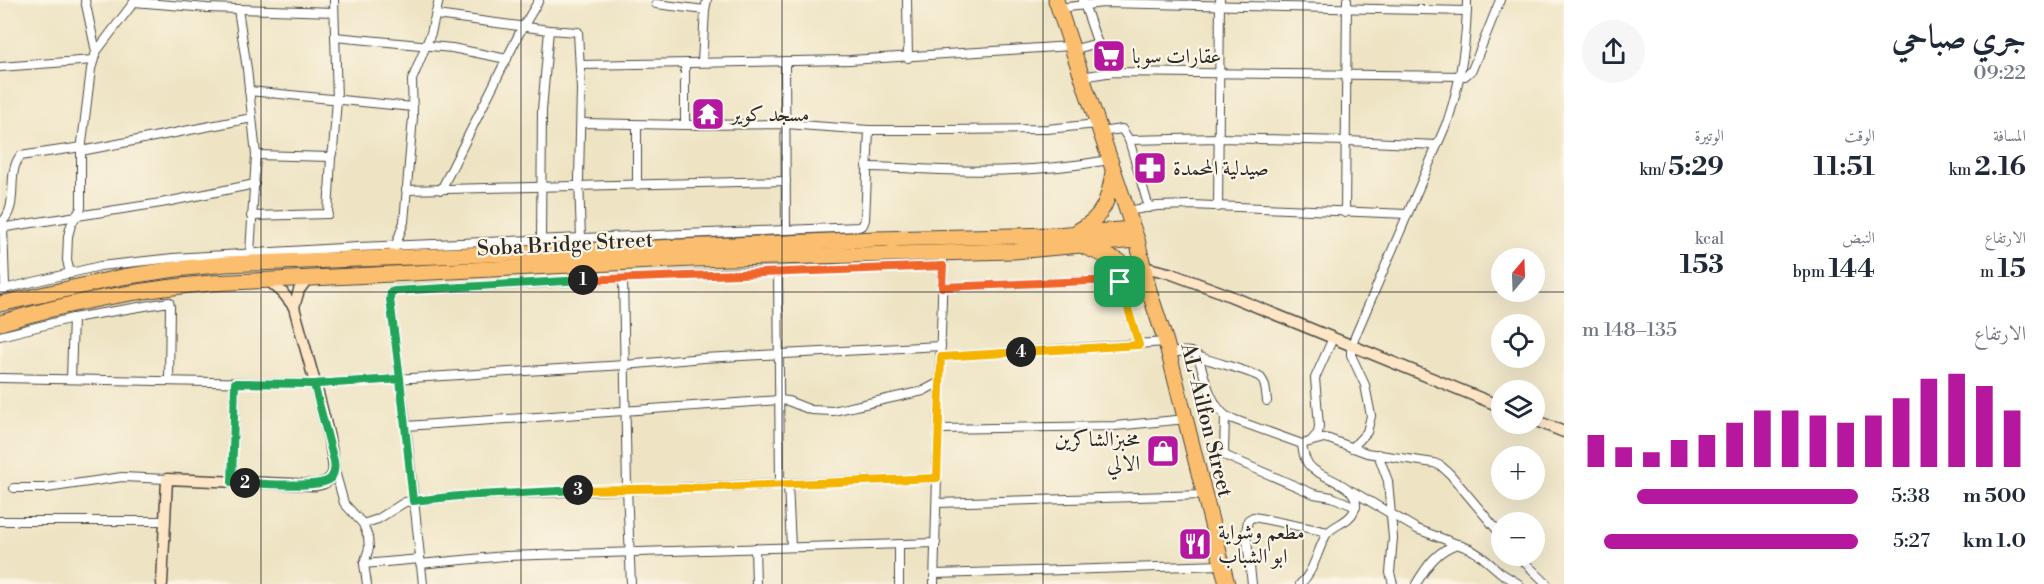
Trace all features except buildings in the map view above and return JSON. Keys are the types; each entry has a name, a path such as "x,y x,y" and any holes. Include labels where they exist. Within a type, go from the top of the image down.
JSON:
{"highway":[{"name":"AL-Ailfon Street","path":"1058,4 1135,234 1186,419 1227,584"},
{"path":"1111,166 1107,198 1099,216 1078,239 1119,261 1149,291"},
{"name":"Soba Bridge Street","path":"0,304 63,289 176,269 393,252 876,246 1078,239 1135,234"},
{"name":"Soba Bridge Street","path":"0,323 70,312 153,288 268,280 693,259 876,246 943,259 1078,239"},
{"path":"63,289 70,312"}],"street":[{"path":"70,272 69,230 81,208 81,149 94,56 85,0"},
{"path":"251,216 328,214 337,100 334,0"},
{"path":"393,252 404,222 413,107 412,80 426,46 439,0"},
{"path":"441,190 507,58 539,0"},
{"path":"702,62 707,0"},
{"path":"908,0 908,57"},
{"path":"1352,448 1367,432 1371,416 1365,385 1351,355 1351,345 1448,120 1461,77 1467,0"},
{"path":"1081,77 1108,73 1219,73 1461,77 1466,76 1472,70 1500,0"},
{"path":"0,68 94,56 134,1 208,4 238,9 334,12"},
{"path":"1058,4 1083,2 1347,4 1467,11"},
{"path":"1083,2 1108,73"},
{"path":"1218,207 1220,3"},
{"path":"656,4 705,9"},
{"path":"1345,213 1347,4"},
{"path":"238,9 256,156 250,253"},
{"path":"436,15 578,32 581,65 581,239"},
{"path":"541,240 542,110 549,30"},
{"path":"335,37 452,48 507,58"},
{"path":"581,65 908,57 1071,48 1098,43"},
{"path":"785,61 786,230"},
{"path":"685,63 685,125"},
{"path":"249,91 413,107"},
{"path":"252,118 81,149 20,156 16,164 10,213 1,227 2,287 100,266 250,253 393,252 541,240 859,227 863,225 869,130"},
{"path":"581,123 786,124 869,130 1122,129 1129,140 1149,208"},
{"path":"637,125 637,185"},
{"path":"1129,140 1219,138 1437,145"},
{"path":"256,156 331,157"},
{"path":"867,166 939,170 1019,170 1111,166"},
{"path":"406,190 786,181"},
{"path":"1,227 161,203 255,184"},
{"path":"1127,211 1191,205 1407,214"},
{"path":"423,584 391,292 623,278 778,272 943,259 934,584"},
{"path":"1144,267 1170,273 1218,291 1491,402"},
{"path":"778,272 780,400 784,484 791,547"},
{"path":"294,307 299,290 308,278"},
{"path":"623,278 631,584"},
{"path":"268,280 286,296 294,307 342,499 363,524 369,544 364,564 367,584"},
{"path":"942,287 1116,280 1120,282 1139,345"},
{"path":"0,336 70,312 169,302 169,381"},
{"path":"70,312 71,379"},
{"path":"1311,442 1318,433 1319,426 1315,378 1333,338"},
{"path":"941,357 1139,345 1188,351 1197,357 1217,408 1225,416 1302,444 1329,439 1367,453 1427,460 1441,466 1491,522"},
{"path":"0,378 314,384 703,358 941,346"},
{"path":"1197,357 1258,376 1265,385 1267,401"},
{"path":"406,426 780,400 811,410 833,411 923,391 940,382"},
{"path":"232,483 235,383"},
{"path":"1225,416 1224,452 1226,456 1314,494 1332,497 1356,507"},
{"path":"939,429 1115,426 1186,419"},
{"path":"1545,424 1564,432"},
{"path":"1302,444 1304,458 1311,468 1417,529 1459,544 1481,556 1501,573 1519,584"},
{"path":"1378,454 1388,481 1393,538 1390,573 1394,584"},
{"path":"14,488 47,488 122,477 318,485 331,478 334,469"},
{"path":"363,524 378,519 405,502 490,494 937,478"},
{"path":"162,584 167,479"},
{"path":"1300,584 1311,568 1328,532 1351,516 1356,507 1355,498 1350,490"},
{"path":"937,503 1204,495"},
{"path":"1252,584 1246,532 1248,520 1253,517 1328,532"},
{"path":"0,521 164,521"},
{"path":"364,564 506,556 936,543"},
{"path":"899,544 899,584"},
{"path":"1416,584 1435,556 1459,544"},
{"path":"755,548 756,584"},
{"path":"935,574 1222,565"},
{"path":"1528,566 1547,584"}],"place":[{"name":"عقارات سوبا","path":"1109,56"},
{"name":"مسجد كوير","path":"708,114"},
{"name":"صيدلية المحمدة","path":"1150,168"},
{"name":"مخبزالشاكرين الالي","path":"1163,451"},
{"name":"مطعم وشواية ابو الشباب","path":"1195,544"}],"route":[{"path":"1120,282 1116,280 942,287 943,266 623,278 398,290 391,292 390,299 400,379 314,384 235,383 232,483 315,485 328,480 333,473 334,461 314,384 400,379 413,501 522,492 937,478 941,357 1139,345 1120,282"}]}
